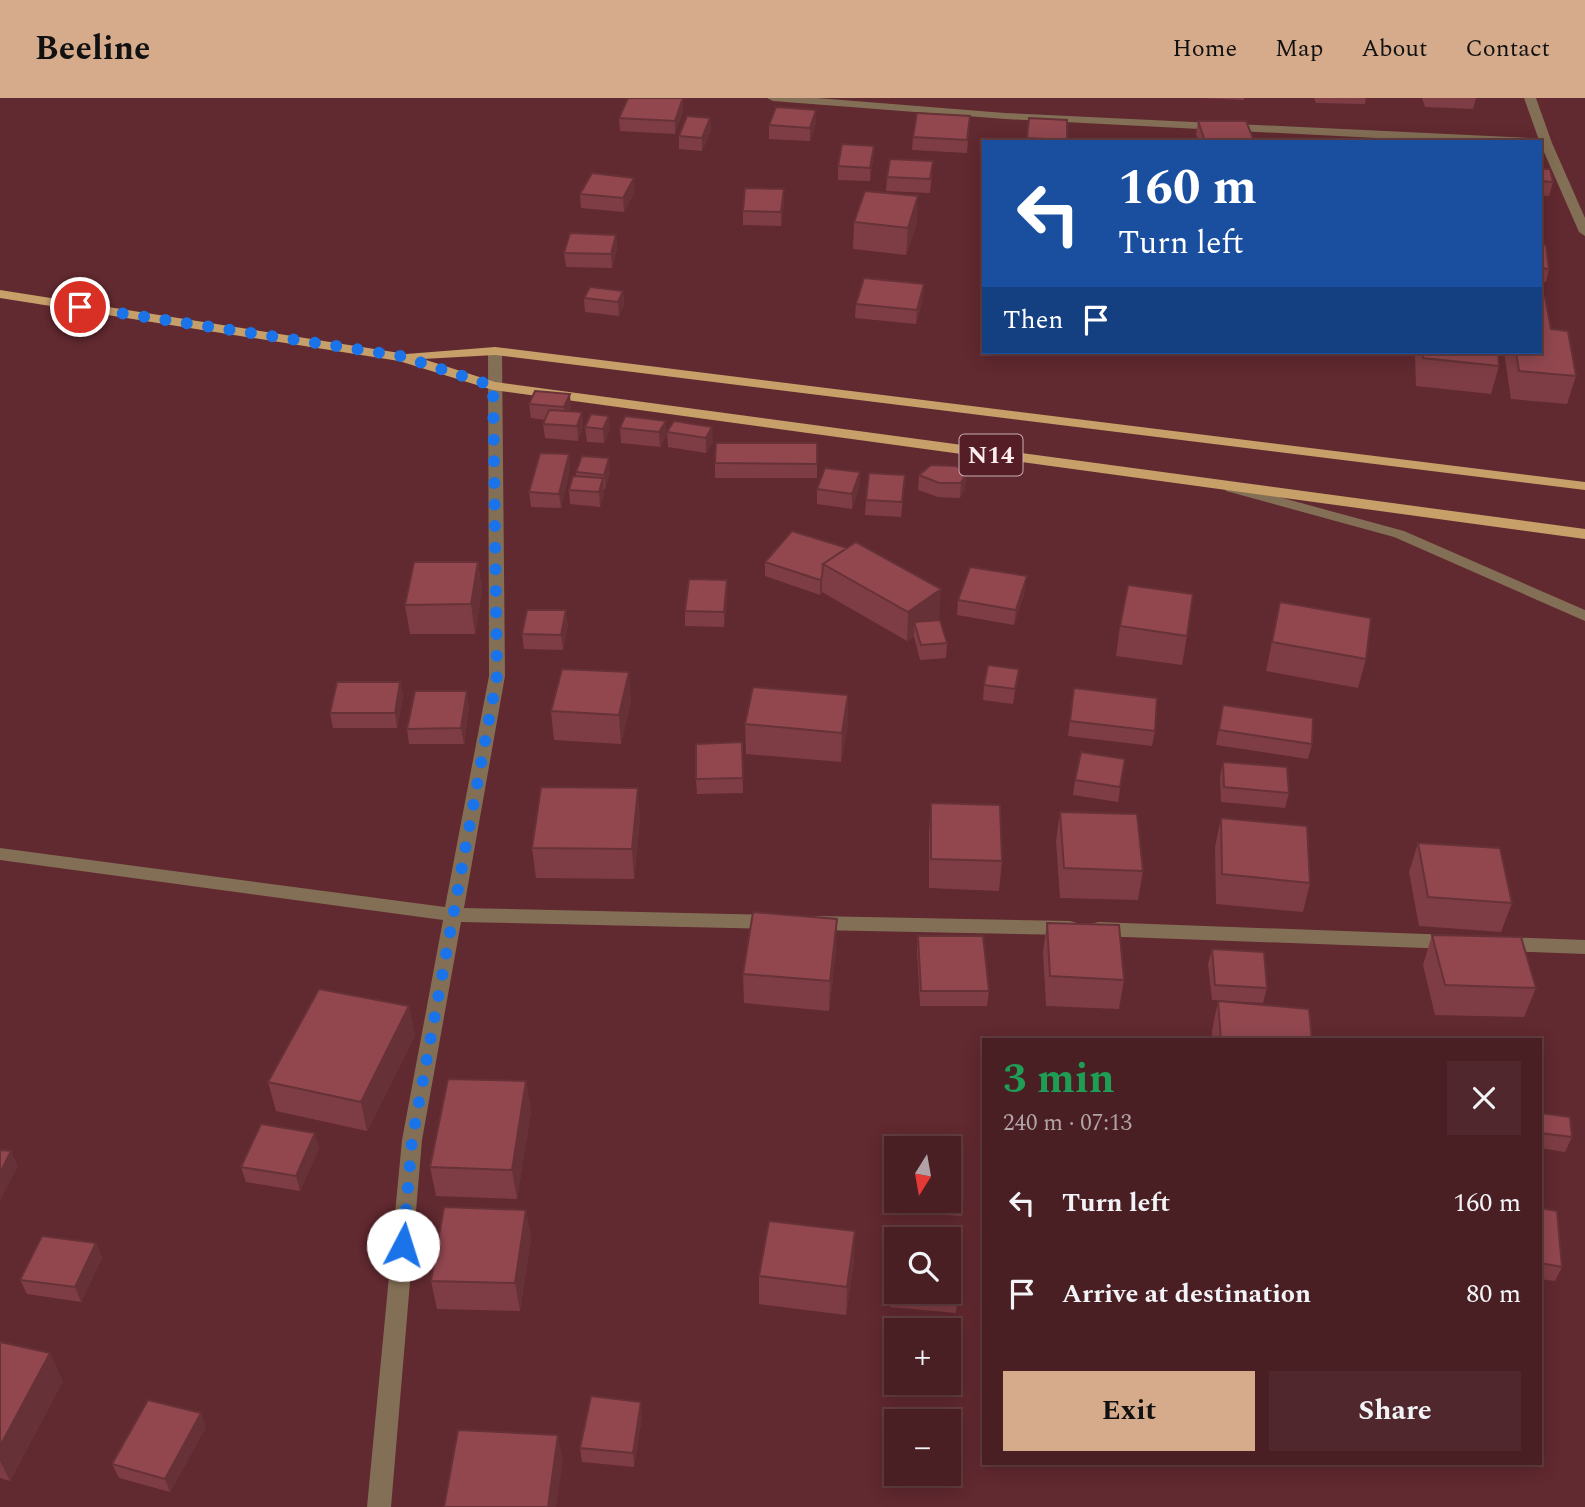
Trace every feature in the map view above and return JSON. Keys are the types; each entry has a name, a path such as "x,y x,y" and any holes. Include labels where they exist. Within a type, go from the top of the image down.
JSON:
{"main road":[{"name":"N14","path":"0,294 401,356 493,386 1585,534"},
{"name":"N14","path":"401,356 495,351 1585,486"}],"street":[{"path":"773,98 1495,140"},
{"path":"1530,98 1543,142 1585,232"},
{"path":"379,1507 412,1140 497,676 493,386 495,351"},
{"path":"1222,485 1399,534 1585,616"},
{"path":"0,854 453,915 1102,929 1585,947"}],"building":[{"path":"628,98 683,98 675,121 619,118"},
{"path":"776,107 816,110 810,128 769,125"},
{"path":"917,113 970,116 967,140 913,137"},
{"path":"687,116 710,118 702,138 679,136"},
{"path":"1029,118 1067,120 1067,140 1027,138"},
{"path":"1198,121 1246,121 1254,140 1205,140"},
{"path":"842,144 874,146 870,168 838,166"},
{"path":"890,159 933,161 930,179 887,177"},
{"path":"1542,169 1550,169 1553,182 1542,181"},
{"path":"592,173 634,178 623,198 580,194"},
{"path":"745,188 784,189 781,212 743,211"},
{"path":"865,191 918,196 908,228 854,222"},
{"path":"570,233 616,235 611,254 564,253"},
{"path":"1542,244 1546,245 1549,269 1542,268"},
{"path":"864,278 924,284 917,310 856,304"},
{"path":"590,287 623,291 618,302 584,298"},
{"path":"1542,297 1545,297 1551,329 1568,331 1576,376 1519,371 1516,354 1542,354"},
{"path":"1423,354 1498,354 1499,366 1423,358"},
{"path":"535,391 570,394 564,407 529,404"},
{"path":"549,410 582,412 577,426 543,424"},
{"path":"591,414 609,416 603,429 585,427"},
{"path":"625,416 666,421 659,432 620,428"},
{"path":"674,421 712,427 706,438 667,432"},
{"path":"716,443 817,443 817,464 715,463"},
{"path":"540,453 569,454 559,494 529,492"},
{"path":"582,456 609,458 604,475 576,472"},
{"path":"931,465 956,466 966,473 961,483 939,483 919,475"},
{"path":"825,468 860,472 852,494 817,489"},
{"path":"869,473 905,475 902,502 866,500"},
{"path":"573,476 603,478 599,492 569,490"},
{"path":"792,531 847,548 823,564 820,580 765,562"},
{"path":"856,542 941,589 908,612 823,564"},
{"path":"414,562 478,562 471,604 405,605"},
{"path":"970,567 1027,576 1016,610 958,600"},
{"path":"689,579 727,580 724,612 685,611"},
{"path":"1128,585 1193,594 1187,636 1120,626"},
{"path":"1280,602 1371,618 1366,659 1272,642"},
{"path":"527,610 566,610 561,635 522,634"},
{"path":"940,620 947,643 921,645 914,622"},
{"path":"988,665 1019,669 1015,689 984,685"},
{"path":"562,669 629,672 619,715 551,711"},
{"path":"337,682 400,682 395,713 330,713"},
{"path":"753,687 848,695 842,733 745,724"},
{"path":"1074,688 1157,698 1155,731 1070,721"},
{"path":"415,691 467,691 461,728 407,729"},
{"path":"1223,705 1313,718 1312,744 1219,730"},
{"path":"742,742 743,778 696,779 696,744"},
{"path":"1081,752 1125,759 1120,787 1075,780"},
{"path":"1223,762 1287,767 1289,793 1224,787"},
{"path":"541,787 638,788 632,849 532,848"},
{"path":"931,803 1000,805 1002,861 931,859"},
{"path":"1060,812 1137,814 1143,871 1064,868"},
{"path":"1221,818 1307,826 1310,883 1222,874"},
{"path":"1418,843 1500,848 1512,903 1428,897"},
{"path":"753,912 837,919 830,981 743,974"},
{"path":"1047,923 1119,925 1124,980 1050,976"},
{"path":"1432,935 1521,937 1536,988 1445,985"},
{"path":"918,936 983,936 989,991 921,991"},
{"path":"1212,949 1264,952 1267,988 1215,985"},
{"path":"319,989 409,1006 361,1102 268,1082"},
{"path":"1218,1001 1309,1009 1312,1038 1221,1038"},
{"path":"448,1079 526,1081 512,1170 430,1167"},
{"path":"1542,1113 1570,1117 1572,1137 1542,1133"},
{"path":"261,1124 315,1133 296,1176 241,1167"},
{"path":"961,1145 963,1145 961,1201"},
{"path":"0,1150 11,1151 0,1173"},
{"path":"444,1207 526,1210 515,1283 431,1281"},
{"path":"1542,1208 1557,1211 1562,1267 1542,1263"},
{"path":"769,1221 855,1231 847,1287 759,1276"},
{"path":"42,1236 96,1243 75,1287 20,1280"},
{"path":"0,1342 50,1353 0,1446"},
{"path":"591,1396 641,1402 633,1453 580,1448"},
{"path":"148,1400 201,1413 165,1479 112,1464"},
{"path":"458,1430 558,1435 548,1507 444,1507"}],"route":[{"path":"80,307 401,356 493,386 497,676 412,1140 403,1245"}]}
